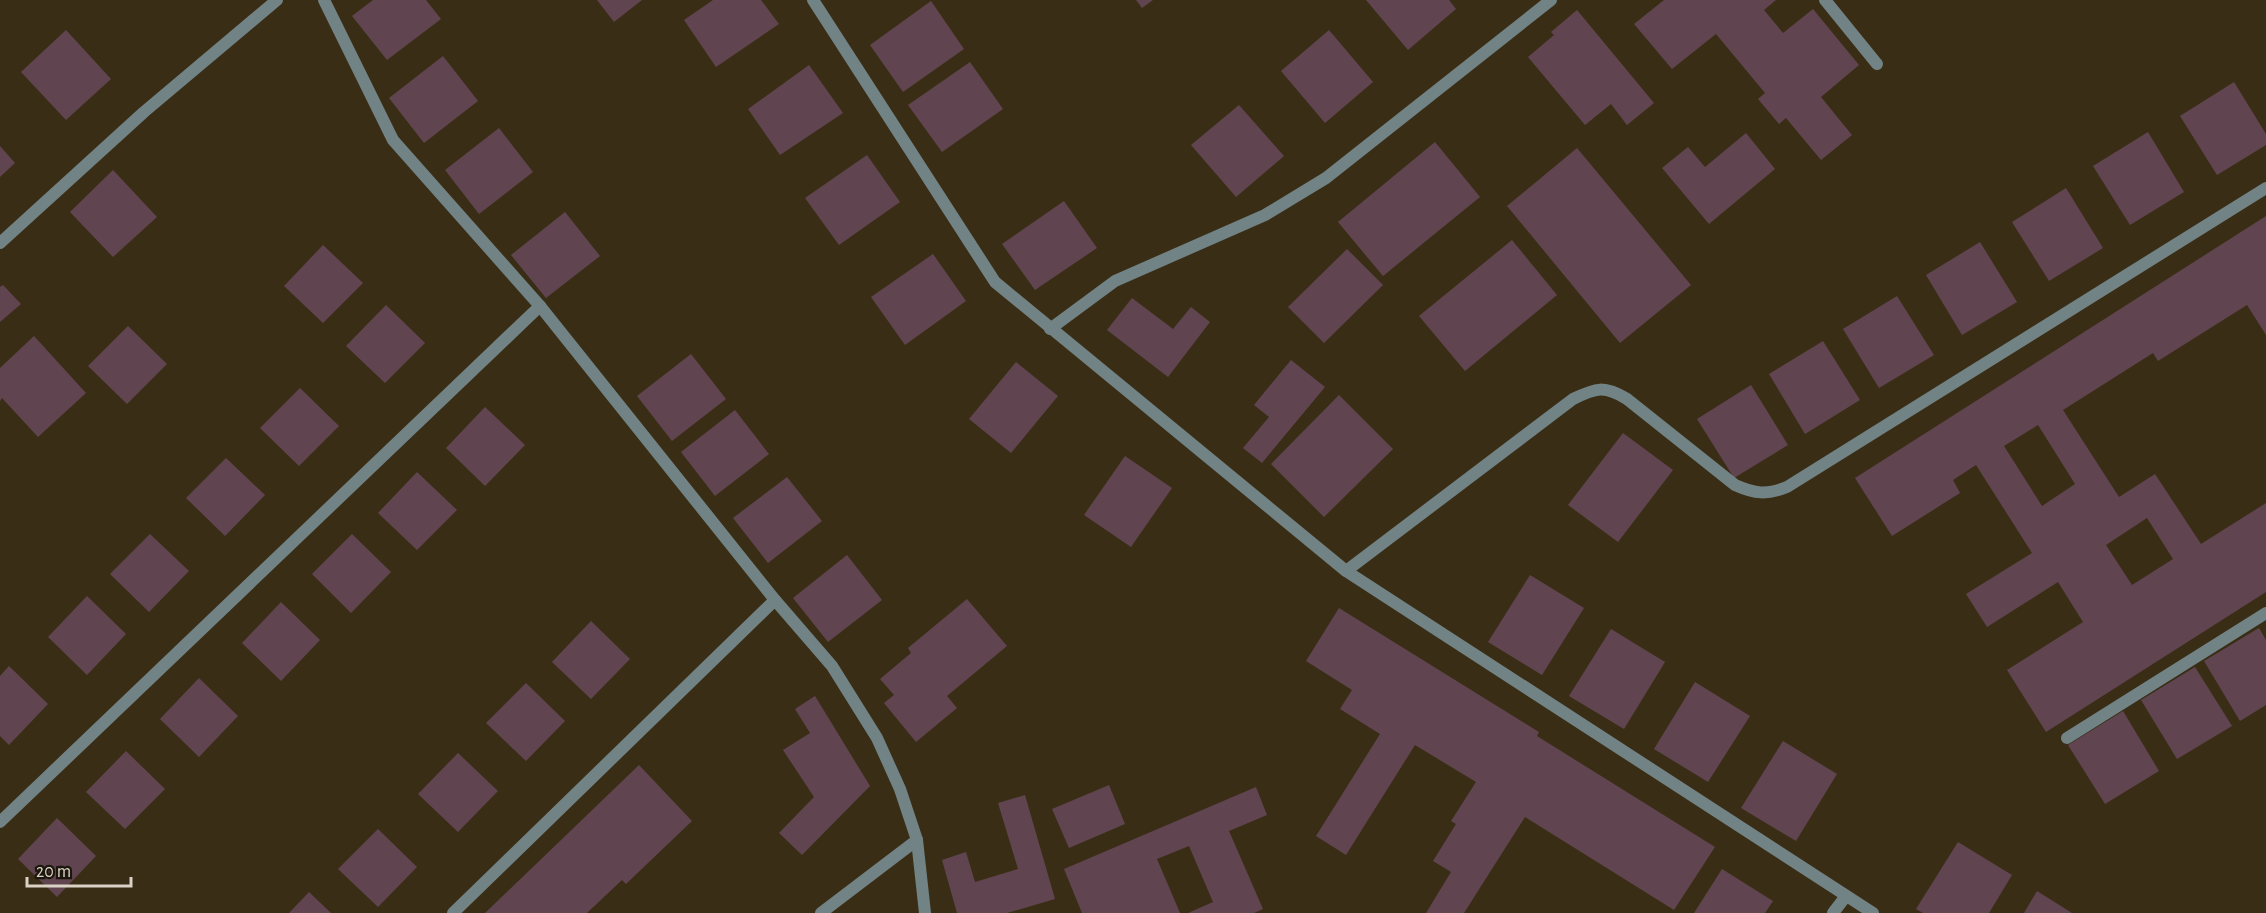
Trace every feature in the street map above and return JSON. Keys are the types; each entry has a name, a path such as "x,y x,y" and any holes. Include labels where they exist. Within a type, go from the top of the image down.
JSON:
{"street":[{"path":"0,243 144,112 277,0"},
{"path":"324,0 393,140 540,306 775,600 831,666 878,738 900,789 917,840 925,913"},
{"path":"813,0 995,282 1346,572 1873,913"},
{"path":"1050,329 1114,281 1265,215 1326,178 1551,0"},
{"path":"1825,0 1876,64"},
{"path":"1346,572 1573,399 1593,389 1610,389 1626,399 1735,485 1753,493 1771,493 1787,487 2266,188"},
{"path":"0,822 540,306"},
{"path":"453,913 775,600"},
{"path":"2067,738 2266,613"},
{"path":"821,913 917,840"},
{"path":"1833,913 1846,896"}],"building":[{"path":"373,0 426,0 441,19 387,60 352,16"},
{"path":"597,0 642,0 614,22"},
{"path":"713,0 761,0 779,24 716,67 684,20"},
{"path":"1136,0 1153,0 1142,8"},
{"path":"1366,0 1449,0 1456,9 1408,50"},
{"path":"1664,0 1776,0 1764,10 1783,33 1813,9 1859,65 1821,97 1852,135 1821,160 1786,118 1779,124 1758,99 1765,93 1716,34 1672,69 1634,24"},
{"path":"931,1 964,49 903,92 870,45"},
{"path":"1577,10 1654,103 1627,125 1611,104 1585,125 1528,57 1554,35 1551,32"},
{"path":"66,30 111,79 66,120 21,72"},
{"path":"1329,30 1373,82 1325,123 1281,71"},
{"path":"443,56 478,101 424,143 389,98"},
{"path":"970,62 1003,109 942,152 908,105"},
{"path":"809,65 843,113 780,155 748,109"},
{"path":"2234,82 2266,134 2266,145 2217,175 2180,116"},
{"path":"1239,105 1284,156 1236,197 1191,145"},
{"path":"499,128 533,172 479,214 445,170"},
{"path":"2148,132 2184,192 2130,225 2093,166"},
{"path":"1746,133 1775,169 1709,224 1662,168 1688,147 1705,167"},
{"path":"1435,142 1480,197 1383,276 1338,222"},
{"path":"0,146 15,163 0,177"},
{"path":"1577,148 1691,285 1620,343 1507,206"},
{"path":"867,155 900,202 839,245 805,198"},
{"path":"113,170 157,217 113,257 70,212"},
{"path":"2066,188 2103,248 2049,281 2012,222"},
{"path":"1064,201 1097,248 1035,290 1002,244"},
{"path":"565,212 600,256 546,298 511,255"},
{"path":"2266,216 2266,335 2247,305 2158,361 2153,353 2063,410 2119,497 2155,474 2201,544 2266,503 2266,592 2046,732 2007,670 2083,622 2058,582 1987,627 1966,594 2032,553 1976,465 1953,480 1960,493 1892,536 1855,478","holes":["2038,425 2075,484 2042,506 2004,446","2147,518 2173,559 2132,585 2106,545"]},
{"path":"1512,240 1557,295 1465,371 1419,316"},
{"path":"1980,242 2017,302 1962,335 1926,275"},
{"path":"323,245 363,283 323,323 284,286"},
{"path":"1347,249 1383,285 1324,343 1288,307"},
{"path":"933,254 966,301 905,345 871,297"},
{"path":"3,285 21,304 0,322 0,287"},
{"path":"1897,296 1934,355 1879,388 1843,329"},
{"path":"1132,298 1173,329 1191,307 1210,322 1168,377 1107,330"},
{"path":"386,305 425,343 385,383 346,346"},
{"path":"128,326 167,364 127,404 88,366"},
{"path":"34,336 86,393 38,437 2,398 0,401 0,368"},
{"path":"1823,341 1860,400 1805,434 1769,374"},
{"path":"691,354 726,399 672,441 637,396"},
{"path":"1291,360 1325,387 1262,463 1243,448 1269,417 1254,405"},
{"path":"1016,362 1058,396 1011,453 969,419"},
{"path":"1751,385 1788,445 1734,478 1697,419"},
{"path":"300,388 339,426 299,466 260,428"},
{"path":"1339,395 1393,449 1324,517 1271,464"},
{"path":"485,407 525,445 485,486 446,448"},
{"path":"735,410 769,454 715,496 681,452"},
{"path":"1623,433 1673,470 1618,542 1568,505"},
{"path":"1125,456 1172,488 1131,547 1084,515"},
{"path":"226,458 265,495 225,536 186,498"},
{"path":"417,472 457,510 417,550 378,513"},
{"path":"787,477 822,521 768,563 733,518"},
{"path":"150,534 189,571 149,612 110,574"},
{"path":"352,534 391,572 351,613 312,574"},
{"path":"847,555 882,600 828,642 793,598"},
{"path":"1530,575 1584,608 1542,675 1488,642"},
{"path":"87,596 126,634 87,675 48,637"},
{"path":"967,599 1007,646 947,696 957,708 916,742 884,703 894,695 880,679 911,653 908,648"},
{"path":"281,602 320,640 281,681 242,643"},
{"path":"1339,608 1539,732 1537,736 1715,847 1674,910 1525,817 1464,913 1426,913 1451,872 1433,861 1456,824 1451,821 1476,782 1415,745 1346,855 1316,836 1380,734 1340,709 1352,690 1306,661"},
{"path":"591,621 630,659 591,699 552,662"},
{"path":"2259,628 2266,640 2266,705 2240,721 2204,661"},
{"path":"1611,629 1665,662 1624,729 1569,696"},
{"path":"9,666 48,704 9,745 0,736 0,676"},
{"path":"2195,667 2232,726 2177,759 2141,700"},
{"path":"199,678 238,716 199,757 160,719"},
{"path":"1695,682 1750,716 1708,782 1654,749"},
{"path":"526,683 565,721 526,761 486,723"},
{"path":"815,696 870,786 802,855 779,833 814,797 783,750 810,733 795,709"},
{"path":"2123,711 2159,771 2105,804 2068,745"},
{"path":"1783,741 1837,774 1796,841 1741,808"},
{"path":"126,751 165,789 125,829 86,792"},
{"path":"458,753 498,791 458,832 418,794"},
{"path":"639,765 692,821 626,884 622,880 587,913 485,913"},
{"path":"1109,785 1125,824 1069,848 1052,809"},
{"path":"1256,787 1267,815 1229,831 1263,909 1254,913 1188,913 1213,902 1189,846 1157,859 1180,913 1082,913 1064,869"},
{"path":"1025,795 1055,899 1007,913 957,913 942,860 966,852 975,882 1018,869 998,803"},
{"path":"57,818 96,856 57,897 18,859"},
{"path":"378,829 417,867 378,907 338,869"},
{"path":"1958,842 2012,875 1989,913 1923,913 1916,909"},
{"path":"1722,869 1773,901 1765,913 1694,913"},
{"path":"2037,891 2072,913 2024,913"},
{"path":"309,892 331,913 289,913"}]}
